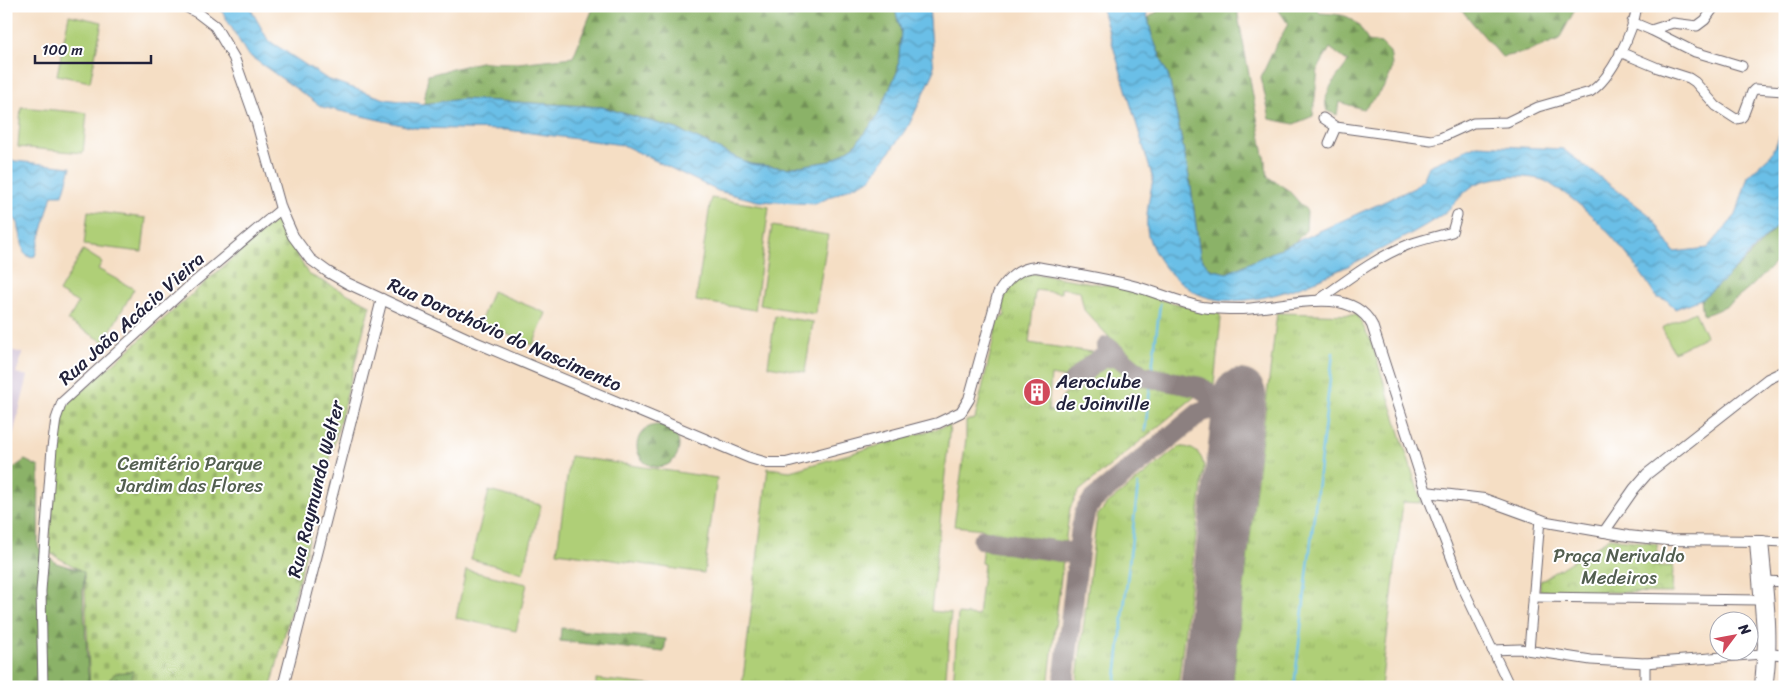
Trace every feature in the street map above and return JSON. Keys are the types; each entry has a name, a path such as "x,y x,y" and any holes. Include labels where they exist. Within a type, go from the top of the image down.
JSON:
{"street":[{"name":"Rua Dorothóvio do Nascimento","path":"185,6 215,26 234,58 257,123 281,209 293,236 310,259 336,277 514,359 750,458 767,463 795,462 910,431 946,420 958,414 964,408 972,393 998,294 1007,282 1023,269 1036,267 1119,283 1209,308 1249,309 1317,301"},
{"path":"1323,118 1336,127 1431,140 1440,138 1473,123 1506,122 1538,107 1590,92 1606,77 1620,52 1636,6"},
{"path":"1651,30 1673,23 1697,26 1705,20 1715,6"},
{"path":"1632,22 1696,52 1742,66"},
{"path":"1620,52 1658,68 1689,78 1695,82 1716,106 1736,119 1743,116 1755,89 1784,91"},
{"path":"1329,143 1336,127"},
{"name":"Rua João Acácio Vieira","path":"43,687 42,573 52,448 56,419 62,402 187,288 281,209"},
{"path":"1317,301 1361,269 1382,257 1410,244 1452,232 1457,215"},
{"name":"Rua Raymundo Welter","path":"283,687 382,299"},
{"path":"1317,301 1342,302 1353,305 1368,317 1375,333 1426,492 1462,588 1510,687"},
{"path":"1604,532 1634,489 1647,474 1768,379 1785,371"},
{"path":"1426,492 1484,499 1540,519 1604,532 1652,539 1785,542"},
{"path":"1529,650 1540,519"},
{"path":"1759,541 1766,581 1766,654 1760,687"},
{"path":"1759,541 1760,600 1768,687"},
{"path":"1766,581 1785,582"},
{"path":"1533,597 1760,600"},
{"path":"1492,650 1529,650 1591,660 1644,663 1766,654 1785,655"},
{"path":"1644,663 1645,687"}],"shaded area":[{"path":"6,349 23,353 16,373 28,376 6,463"}],"green space":[{"path":"594,6 894,6 901,31 898,70 876,119 854,146 831,161 787,168 750,164 677,129 602,107 462,99 424,104 428,75 480,62 518,63 573,57"},
{"path":"1165,6 1238,6 1238,15 1268,177 1288,190 1307,211 1306,230 1293,244 1227,273 1210,269 1200,256 1191,187 1169,78 1152,36 1148,18"},
{"path":"1276,6 1315,6 1320,13 1350,18 1359,26 1368,41 1381,43 1390,52 1392,67 1386,82 1376,97 1363,109 1339,102 1337,115 1327,111 1326,97 1328,91 1348,62 1330,48 1318,69 1313,116 1294,124 1270,119 1261,77 1288,24"},
{"path":"1458,6 1577,6 1559,39 1530,51 1502,57"},
{"path":"69,15 102,22 90,82 57,75"},
{"path":"21,107 87,113 83,153 18,147"},
{"path":"711,198 769,207 755,310 696,301"},
{"path":"88,211 146,218 142,252 84,245"},
{"path":"1785,214 1785,253 1738,298 1715,311 1703,315 1701,299 1757,248"},
{"name":"Cemitério Parque Jardim das Flores","path":"277,219 308,274 370,305 271,687 131,687 133,671 116,673 101,687 90,687 84,572 48,552 61,423 65,409 71,401"},
{"path":"772,226 828,235 815,314 760,305"},
{"path":"83,250 102,262 98,269 134,289 104,342 68,321 78,303 59,292"},
{"path":"1030,273 1124,288 1161,300 1219,313 1221,319 1214,384 1150,373 1138,368 1084,310 1080,291 1061,288 1061,293 1035,290 1029,343 1099,353 1071,379 1051,375 1048,411 1054,411 1071,387 1089,371 1107,362 1117,363 1132,377 1144,383 1187,390 1198,394 1079,491 1070,508 1065,544 1062,546 984,536 984,529 954,526 966,439 966,421 975,419 998,320 1005,316 1003,304 1006,293 1020,277"},
{"path":"492,291 546,313 533,345 480,323"},
{"path":"1695,312 1706,336 1674,352 1662,328"},
{"path":"1277,313 1357,315 1371,341 1422,503 1403,502 1381,687 1232,687"},
{"path":"775,316 813,322 805,372 768,366"},
{"path":"662,425 670,428 676,434 679,446 676,458 670,464 654,467 646,464 640,458 637,442 640,434 646,428"},
{"path":"950,425 931,611 951,613 945,687 742,687 768,468 790,471"},
{"path":"1179,447 1189,448 1196,452 1202,459 1204,468 1178,687 1076,687 1098,515 1107,504"},
{"path":"570,456 717,478 704,573 557,552"},
{"path":"25,460 39,467 38,547 56,563 84,571 83,592 89,687 6,687 6,473"},
{"path":"489,491 541,505 523,573 471,559"},
{"name":"Praça Nerivaldo Medeiros","path":"1610,538 1657,544 1657,566 1673,566 1672,593 1540,591 1540,581"},
{"path":"983,545 1060,556 1063,560 1048,687 953,687 958,614 978,616 984,564 981,563"},
{"path":"466,570 527,584 516,631 456,618"},
{"path":"561,628 666,639 664,652 560,641"},
{"path":"134,671 131,687 101,687 116,673"},
{"path":"596,679 667,687 596,687"}],"water":[{"path":"219,6 249,6 268,40 327,79 385,99 424,104 462,99 602,107 677,129 750,164 787,168 831,161 854,146 876,119 898,70 901,31 894,6 929,6 934,72 909,125 870,179 815,204 758,201 718,191 623,145 508,130 415,128 322,107 247,54"},
{"path":"1101,6 1145,6 1152,36 1169,78 1191,187 1200,256 1210,269 1227,273 1414,188 1424,178 1429,166 1477,145 1563,149 1652,217 1674,252 1708,248 1736,215 1748,176 1772,154 1785,123 1785,214 1777,226 1723,281 1701,299 1675,309 1667,300 1657,298 1624,251 1583,208 1546,182 1524,177 1499,178 1476,184 1447,211 1407,236 1309,283 1263,297 1240,300 1218,300 1198,294 1177,280 1166,269 1150,242 1147,222 1153,179"},
{"path":"6,160 71,167 63,195 52,195 35,256 29,257 24,253 18,223 6,209"}],"waterway":[{"path":"1152,369 1160,304"},
{"path":"1294,687 1333,353"},
{"path":"1145,431 1150,389"},
{"path":"1115,687 1138,485"}],"taxiway":[{"path":"1107,347 1142,376 1199,387 1230,413"},
{"path":"1073,382 1094,363 1106,358 1119,358"},
{"path":"1063,687 1081,531 1085,512 1093,500 1201,412 1217,407 1223,408 1231,413 1235,420 1236,430"},
{"path":"983,540 1078,554"}],"runway":[{"path":"1206,687 1240,395"}],"place":[{"name":"Aeroclube de Joinville","path":"1037,392"}]}
